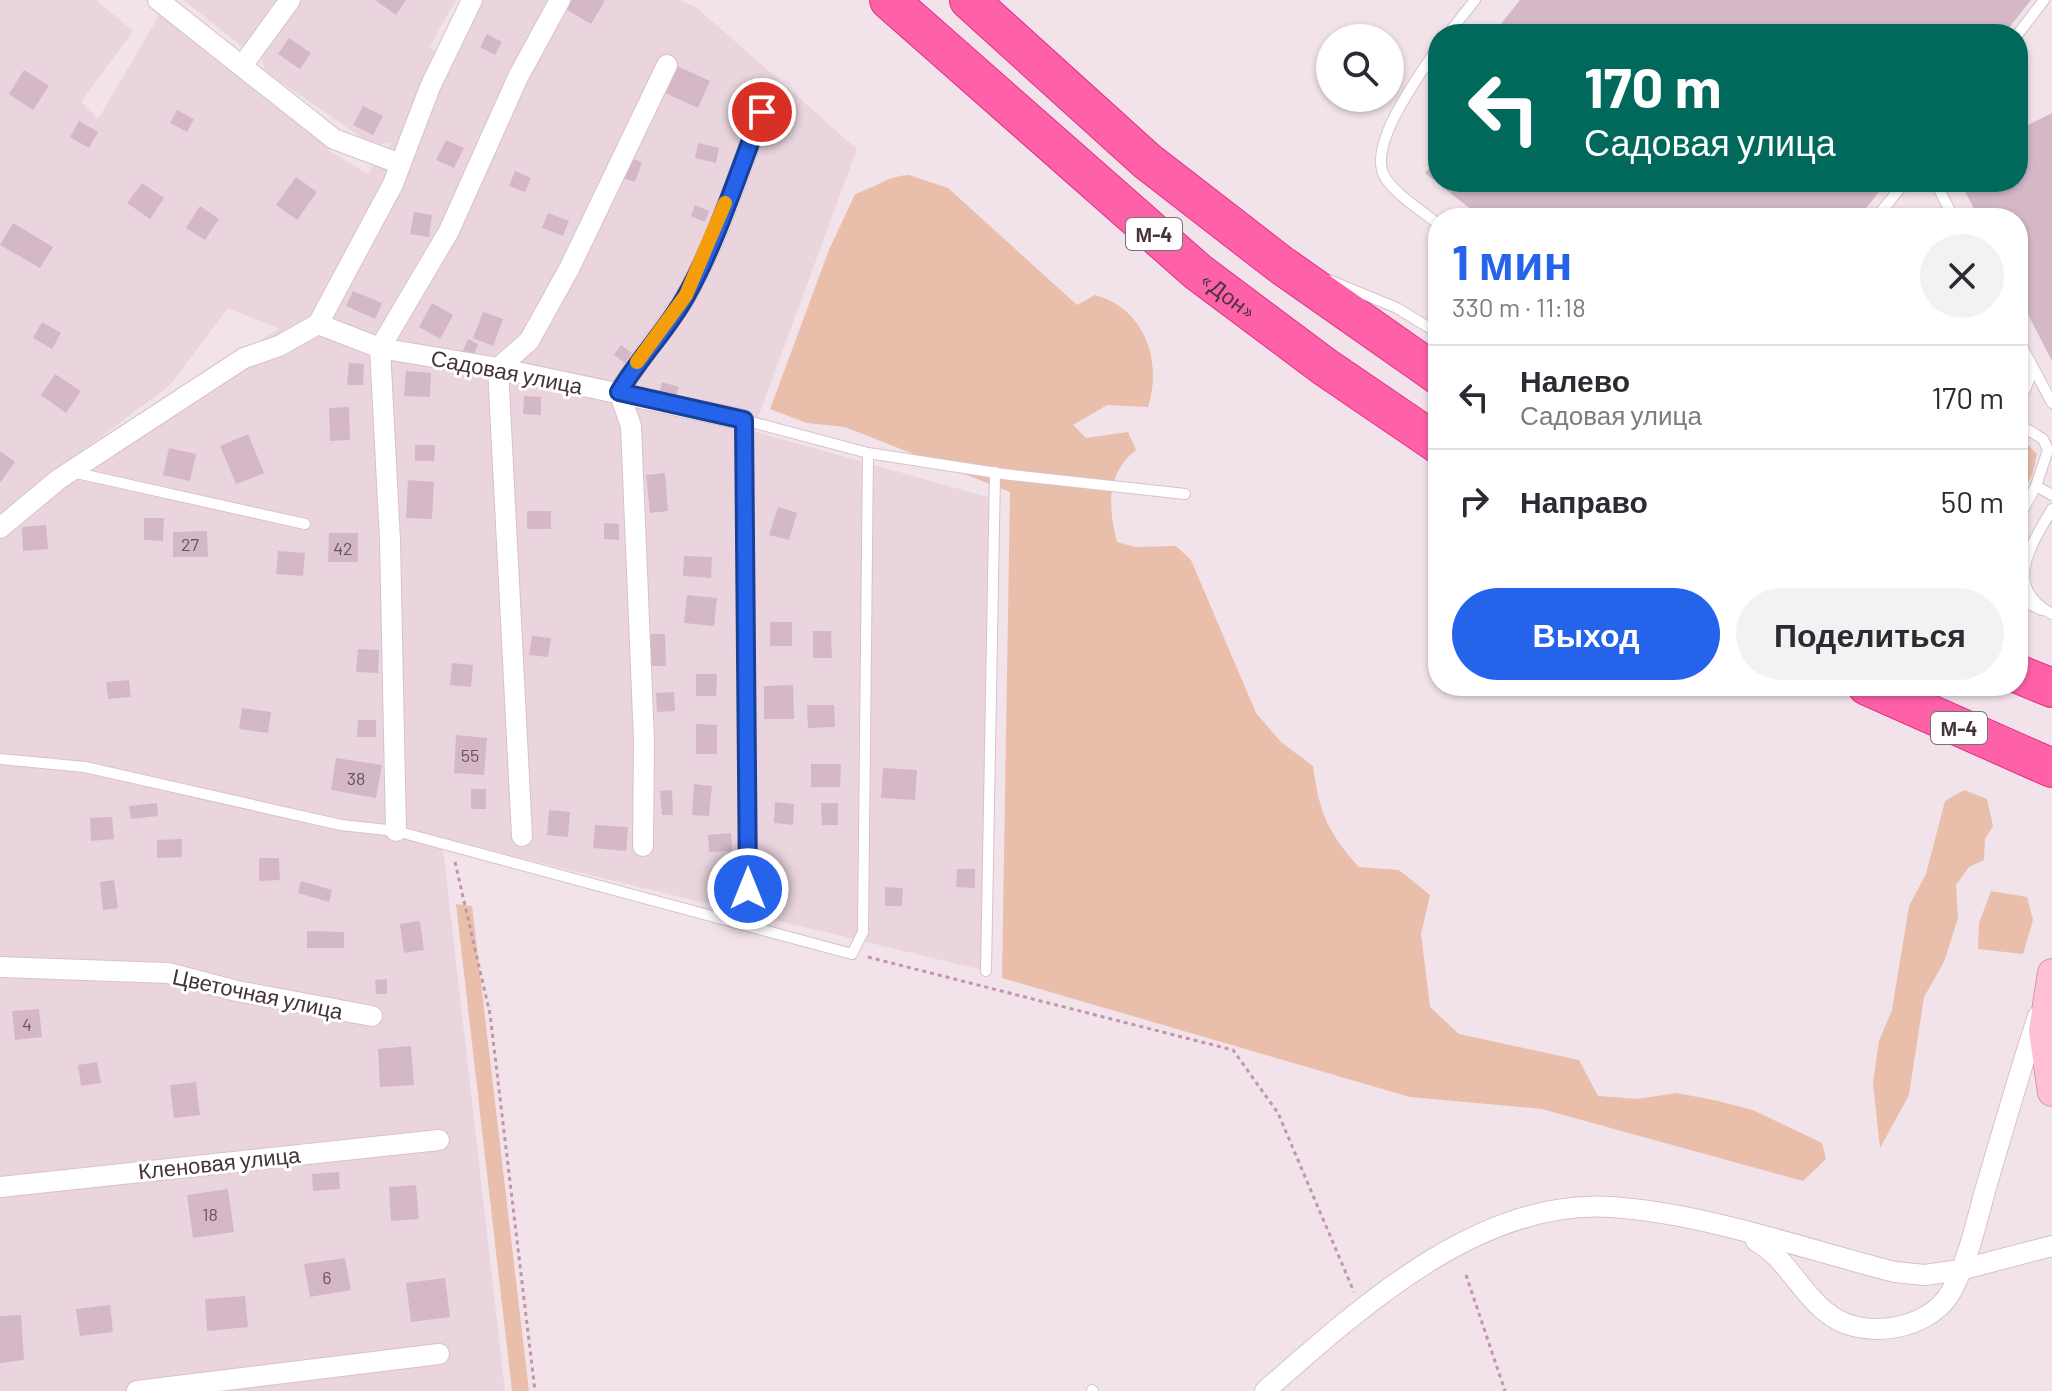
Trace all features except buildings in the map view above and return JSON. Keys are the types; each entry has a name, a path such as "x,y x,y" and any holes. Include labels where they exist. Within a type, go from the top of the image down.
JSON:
{"highway":[{"name":"«Дон»","path":"889,0 1198,272 1325,367 1428,437"},
{"name":"М-4","path":"969,0 1147,161 1280,264 1428,368"},
{"path":"2028,678 2052,688"},
{"name":"М-4","path":"1890,696 2052,768"}],"main road":[{"path":"2050,977 2043,1031 2052,1092"}],"street":[{"path":"158,0 334,139 398,163"},
{"path":"242,66 290,0"},
{"path":"0,528 70,472 244,358 279,346 318,324 393,184 398,163 472,0"},
{"path":"396,831 390,540 380,348 449,231 518,77 560,0"},
{"path":"522,836 498,368 529,341 569,269 667,65"},
{"path":"643,846 644,741 631,426 619,392 634,366 678,310 694,281 762,112"},
{"name":"Садовая улица","path":"318,324 380,348 498,368 744,420"},
{"name":"Цветочная улица","path":"0,967 168,973 237,991 372,1016"},
{"path":"1742,1233 1766,1246 1782,1261 1813,1301 1828,1314 1846,1323 1869,1329 1904,1325 1936,1309 1952,1291 1960,1270 2050,977"},
{"name":"Кленовая улица","path":"0,1187 439,1140"},
{"path":"1265,1391 1360,1308 1436,1257 1486,1232 1542,1213 1608,1207 1672,1215 1895,1272 1925,1275 1960,1270 2052,1246"},
{"path":"137,1391 439,1354"}],"lane":[{"path":"1456,24 1475,0"},
{"path":"2026,24 2044,0"},
{"path":"1428,64 1392,123 1381,150 1379,165 1394,189 1428,216"},
{"path":"1884,208 1897,192"},
{"path":"1280,264 1384,302 1428,327"},
{"path":"2028,359 2052,403"},
{"path":"2028,382 2033,369"},
{"path":"737,923 748,889 744,420 812,435 868,453 995,472 1185,494"},
{"path":"2028,430 2043,439 2048,450 2028,501"},
{"path":"0,759 85,767 341,825 396,831 852,954 863,932 868,453"},
{"path":"70,472 305,524"},
{"path":"986,971 995,472"},
{"path":"2036,486 2052,495"},
{"path":"2028,550 2052,509"},
{"path":"2028,590 2050,613"},
{"path":"2028,603 2050,613"}],"path":[{"path":"451,847 490,1014 535,1391"},
{"path":"852,954 1233,1050 1278,1113 1360,1308"},
{"path":"1466,1275 1505,1391"}],"shaded area":[{"path":"0,0 96,0 133,31 81,102 98,119 160,14 243,81 331,145 328,150 368,174 374,164 379,167 391,142 374,146 266,72 261,58 298,0 456,0 430,46 436,53 463,0 679,0 696,7 857,149 753,431 995,499 986,971 442,839 505,1391 0,1391","holes":["228,308 279,329 74,457 170,385"]},
{"path":"183,0 284,0 248,51"},
{"path":"909,175 948,188 1077,305 1095,295 1112,302 1126,311 1146,338 1153,372 1148,407 1107,405 1073,425 1086,438 1128,432 1136,450 1126,459 1114,480 1111,503 1117,542 1135,547 1176,546 1191,560 1256,713 1281,742 1313,766 1318,796 1332,832 1359,867 1399,870 1430,895 1421,934 1430,1007 1459,1034 1579,1060 1598,1096 1637,1099 1676,1093 1753,1110 1822,1143 1826,1159 1803,1181 1542,1109 1410,1097 1002,978 1010,492 845,427 807,423 770,409 829,250 855,194"},
{"path":"2028,445 2037,454 2028,483"},
{"path":"1964,790 1987,799 1993,826 1985,839 1984,860 1969,867 1956,885 1958,918 1944,962 1924,997 1909,1095 1880,1148 1873,1083 1879,1041 1892,1010 1909,906 1926,874 1945,801"},
{"path":"1991,891 2027,897 2033,920 2023,954 1978,949 1979,923"},
{"path":"456,904 472,906 529,1391 512,1391"}],"slow traffic":[{"path":"637,362 678,310 694,281 725,203"}],"route":[{"path":"748,889 744,420 619,392 634,366 678,310 694,281 762,112"}]}
